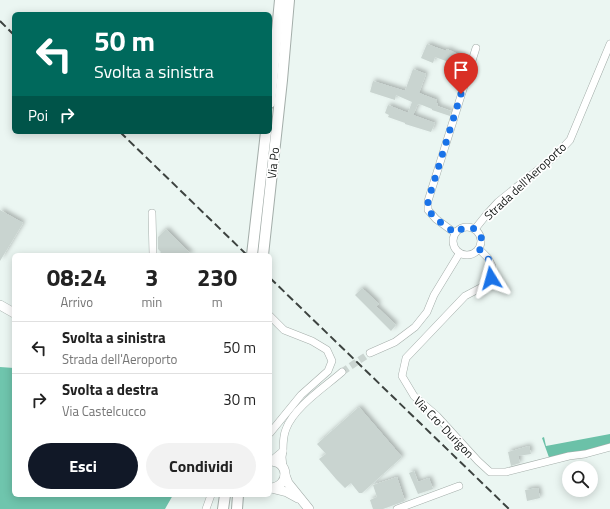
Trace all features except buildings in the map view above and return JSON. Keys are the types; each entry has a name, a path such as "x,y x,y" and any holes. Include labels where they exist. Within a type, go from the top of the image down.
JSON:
{"highway":[{"path":"272,82 280,0"},
{"name":"Via Po","path":"263,253 289,0"},
{"name":"Via Po","path":"252,253 266,134"},
{"path":"223,509 226,497"},
{"path":"237,509 238,497"}],"main road":[{"path":"0,305 12,312"},
{"path":"272,461 277,462 284,471 288,482 307,506"},
{"path":"272,488 279,486 284,479 284,471"},
{"path":"272,488 287,492 307,506"}],"street":[{"name":"Strada dell'Aeroporto","path":"475,229 498,202 554,157 570,140 610,44"},
{"path":"476,48 428,201 428,210 436,219 455,233 453,243 459,254 467,256 472,255 479,249"},
{"path":"152,213 153,253"},
{"name":"Strada dell'Aeroporto","path":"455,233 466,227 475,229 482,240 479,249"},
{"name":"Via Cro' Durigon","path":"479,249 488,258 492,266 491,278 482,286 465,296 406,358 402,376 414,396 437,416 490,472 506,472 610,447"},
{"path":"370,353 396,342 415,327 427,312 434,296 459,254"},
{"path":"272,318 284,330 312,341 327,350 332,361 328,370 301,395 272,430"},
{"path":"284,471 282,457 286,430 296,412 342,372"},
{"path":"280,419 279,431 283,447"},
{"path":"272,460 283,447"},
{"path":"397,509 459,486"},
{"path":"206,509 210,497"}],"shaded area":[{"path":"0,367 12,368 12,497 172,497 165,509 0,509"},
{"path":"610,434 610,448 551,463 542,438 544,437 546,446"}],"tunnel":[{"path":"342,372 370,353"}],"railway":[{"path":"0,21 12,33"},
{"path":"122,134 245,253"},
{"path":"272,280 509,509"}],"route":[{"path":"461,94 428,201 428,210 436,219 455,233 466,227 471,227 478,232 482,240 479,249 488,258 492,266 491,278"}]}
